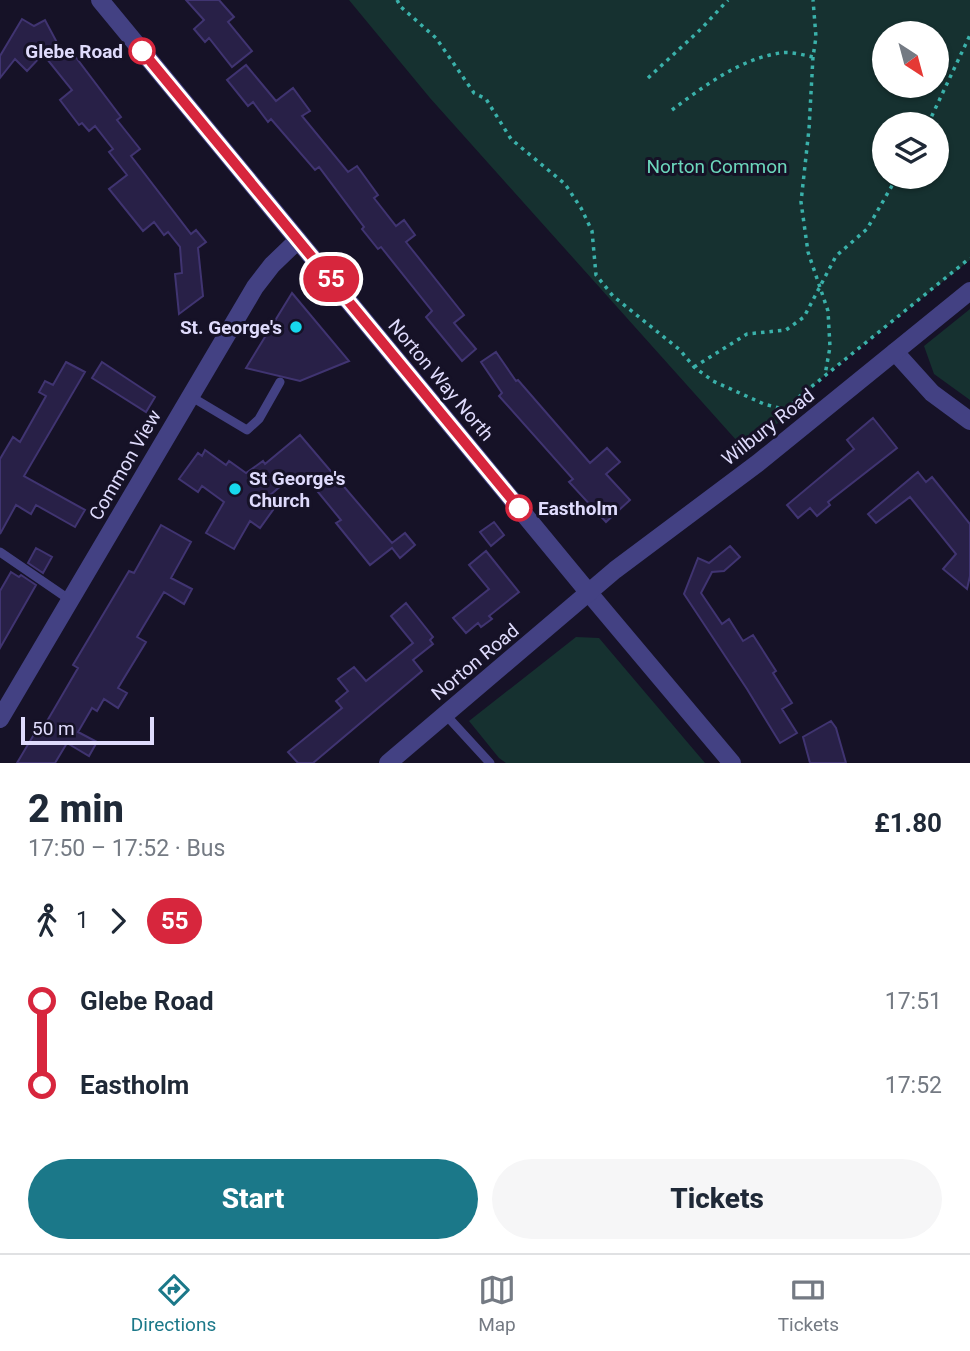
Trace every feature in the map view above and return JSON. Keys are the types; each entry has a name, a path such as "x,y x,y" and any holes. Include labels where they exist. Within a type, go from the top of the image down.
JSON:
{"street":[{"name":"Norton Way North","path":"100,0 589,593"},
{"name":"Common View","path":"0,719 264,274 298,240"},
{"name":"Wilbury Road","path":"589,593 758,463 970,291"},
{"path":"895,352 932,393 970,421"},
{"name":"Norton Road","path":"388,763 589,593"},
{"path":"589,593 732,763"}],"lane":[{"path":"190,396 247,430 259,419 280,382"},
{"path":"0,552 70,600"},
{"path":"445,714 489,763"}],"path":[{"path":"397,0 401,7 436,38 474,93 486,99 511,139 565,184 592,231 596,275 613,296 680,350 694,367 713,381 764,404 787,410"},
{"path":"648,78 728,0"},
{"path":"813,0 816,37 801,202 808,252 828,311 830,347 825,375"},
{"path":"934,112 970,35"},
{"path":"672,110 706,84 750,62 782,52 813,57"},
{"path":"694,367 747,334 786,330 804,317 836,257 867,229 890,189"},
{"path":"787,410 825,375 970,258"},
{"path":"787,410 790,418"}],"green space":[{"name":"Norton Common","path":"349,0 970,0 970,260 825,375 787,410 790,418 737,441 430,98"},
{"path":"970,309 970,400 934,374 924,346"},
{"path":"576,637 599,638 705,763 506,763 499,758 469,721"}],"building":[{"path":"186,0 219,0 234,17 228,22 252,51 232,67 209,38 205,42 194,29 204,20"},
{"path":"22,19 34,26 45,20 62,52 68,47 121,117 117,120 140,149 131,156 191,234 196,230 206,242 198,248 203,296 179,314 175,274 182,273 180,247 168,232 164,235 154,222 143,231 109,189 127,175 109,152 113,149 95,126 89,131 82,123 79,125 60,100 72,90 43,54 27,71 15,59 0,78 0,56"},
{"path":"246,65 276,101 293,88 310,111 302,116 348,172 357,166 378,195 374,198 396,226 404,220 415,235 406,242 464,315 454,323 476,349 462,361 426,317 432,311 381,247 378,249 362,229 364,227 319,167 315,170 271,119 268,122 253,102 248,106 227,80"},
{"name":"St. George's","path":"292,293 349,361 300,381 246,368"},
{"path":"496,352 516,381 518,380 590,463 607,448 620,462 606,474 630,500 606,522 569,482 573,479 499,396 502,393 481,362"},
{"path":"66,362 85,372 24,476 85,510 75,527 36,505 31,514 16,505 0,534 0,459 13,437 20,442 46,396 39,392 45,381 53,385"},
{"path":"102,362 155,397 146,412 92,378"},
{"path":"873,418 897,448 828,502 830,505 817,516 810,508 798,518 787,505 854,449 847,440"},
{"path":"300,435 392,543 405,533 415,545 400,558 392,548 370,565 336,523 341,520 309,481 303,486 294,475 269,496 278,503 260,528 250,521 234,549 206,533 224,502 202,486 198,492 179,479 198,453 202,456 205,450 226,465 229,461 246,473 263,461 265,464"},
{"path":"918,472 926,482 932,477 970,524 970,576 967,589 943,569 956,554 910,497 876,523 868,514"},
{"path":"494,522 504,535 491,546 480,532"},
{"path":"161,525 191,542 171,578 192,589 184,604 164,592 137,637 146,642 118,688 127,693 118,708 104,699 97,711 92,708 78,732 97,742 89,756 67,743 55,763 17,763 39,726 43,728 78,668 73,665 129,571 134,573"},
{"path":"730,546 740,557 724,571 712,572 701,593 722,624 729,619 743,641 753,635 776,671 773,673 792,703 782,709 797,733 780,743 684,594 698,558 709,563"},
{"path":"36,548 52,557 43,573 28,563"},
{"path":"486,551 519,592 489,616 492,619 481,627 478,623 466,633 453,618 489,589 469,565"},
{"path":"11,572 36,585 0,648 0,591"},
{"path":"406,603 433,637 430,640 433,644 413,660 422,671 313,763 298,763 288,752 342,708 336,701 348,691 338,679 354,667 366,681 413,643 391,616"},
{"path":"831,721 836,728 846,763 810,763 803,737"}],"bus line":[{"name":"55","path":"142,51 519,508"}],"place":[{"name":"Glebe Road","path":"142,51"},
{"name":"St. George's","path":"296,327"},
{"name":"St George's Church","path":"235,489"},
{"name":"Eastholm","path":"519,508"}]}
